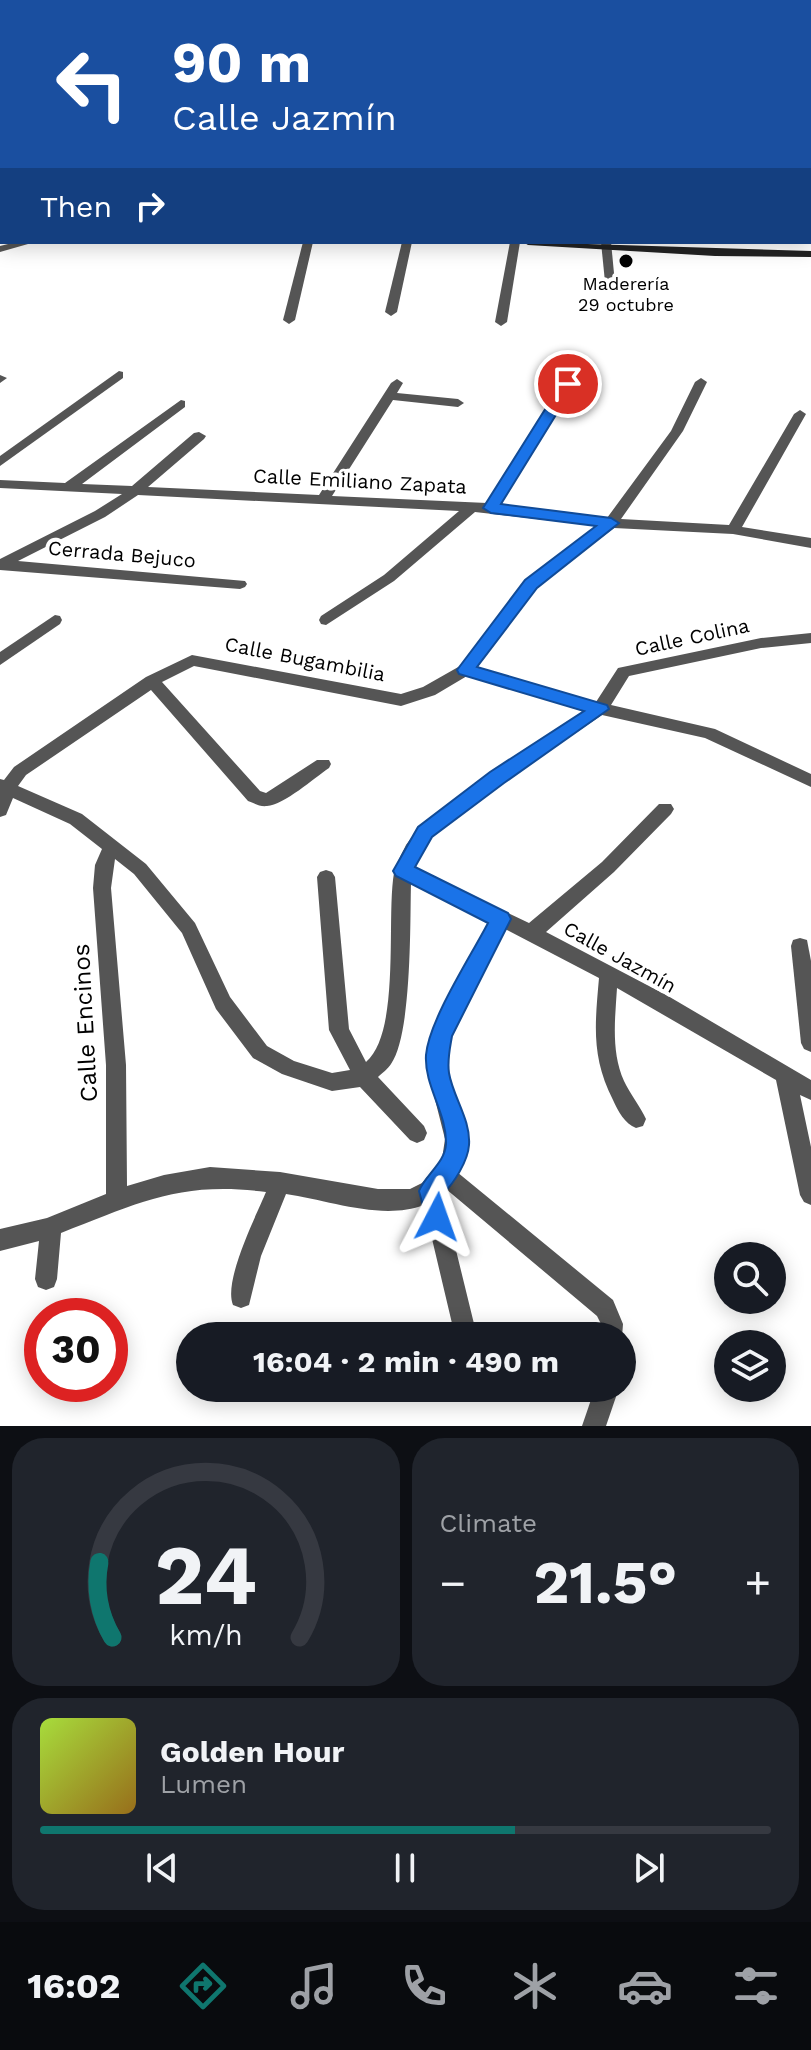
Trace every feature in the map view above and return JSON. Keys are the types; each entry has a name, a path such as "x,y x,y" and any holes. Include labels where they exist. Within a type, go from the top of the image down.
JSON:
{"street":[{"path":"0,249 21,244"},
{"path":"289,320 308,244"},
{"path":"391,312 407,244"},
{"path":"501,322 515,244"},
{"path":"580,244 811,254"},
{"path":"606,245 612,292"},
{"path":"0,462 119,375"},
{"name":"Calle Bugambilia","path":"4,786 40,755 152,681 192,660 401,700 429,691 465,670 531,584 611,523 677,431 701,382"},
{"path":"491,508 568,384"},
{"path":"324,498 394,389 458,403"},
{"path":"67,488 181,404"},
{"path":"733,530 800,414"},
{"path":"1,565 101,513 137,490 199,436"},
{"name":"Calle Emiliano Zapata","path":"0,484 491,508 611,523 733,530 808,540"},
{"path":"326,620 389,578 472,507"},
{"name":"Cerrada Bejuco","path":"1,565 240,584"},
{"path":"0,660 55,620"},
{"name":"Calle Colina","path":"600,709 624,672 761,643 811,638"},
{"path":"465,670 600,709 709,733 811,781"},
{"path":"152,681 254,796 270,799 323,764"},
{"path":"0,810 4,786 76,819 140,869 189,928 223,1003 260,1052 289,1068 332,1082 364,1077 384,1059 391,1035 399,978 403,871 425,832 497,777 600,709"},
{"path":"530,934 608,867 665,809"},
{"name":"Calle Encinos","path":"112,845 104,865 102,888 116,1065 117,1199"},
{"name":"Calle Jazmín","path":"403,871 609,975 811,1091"},
{"path":"326,877 339,1030 364,1077 417,1133"},
{"path":"0,1240 51,1227 165,1182 229,1177 280,1182 376,1199 411,1199 438,1183 458,1146 450,1107 438,1076 437,1055 441,1035 501,919"},
{"path":"800,946 811,1043"},
{"path":"609,975 604,1051 609,1074 636,1119"},
{"path":"785,1074 811,1195"},
{"path":"241,1297 250,1256 280,1182"},
{"path":"438,1183 463,1322"},
{"path":"438,1183 605,1308 611,1322"},
{"path":"46,1279 51,1227"},
{"path":"594,1426 602,1402"}],"place":[{"name":"Maderería 29 octubre","path":"626,261"}],"route":[{"path":"437,1217 431,1191 445,1175 458,1146 450,1107 438,1076 437,1055 441,1035 501,919 460,896 403,871 425,832 497,777 600,709 465,670 531,584 611,523 491,508 568,384"}]}
